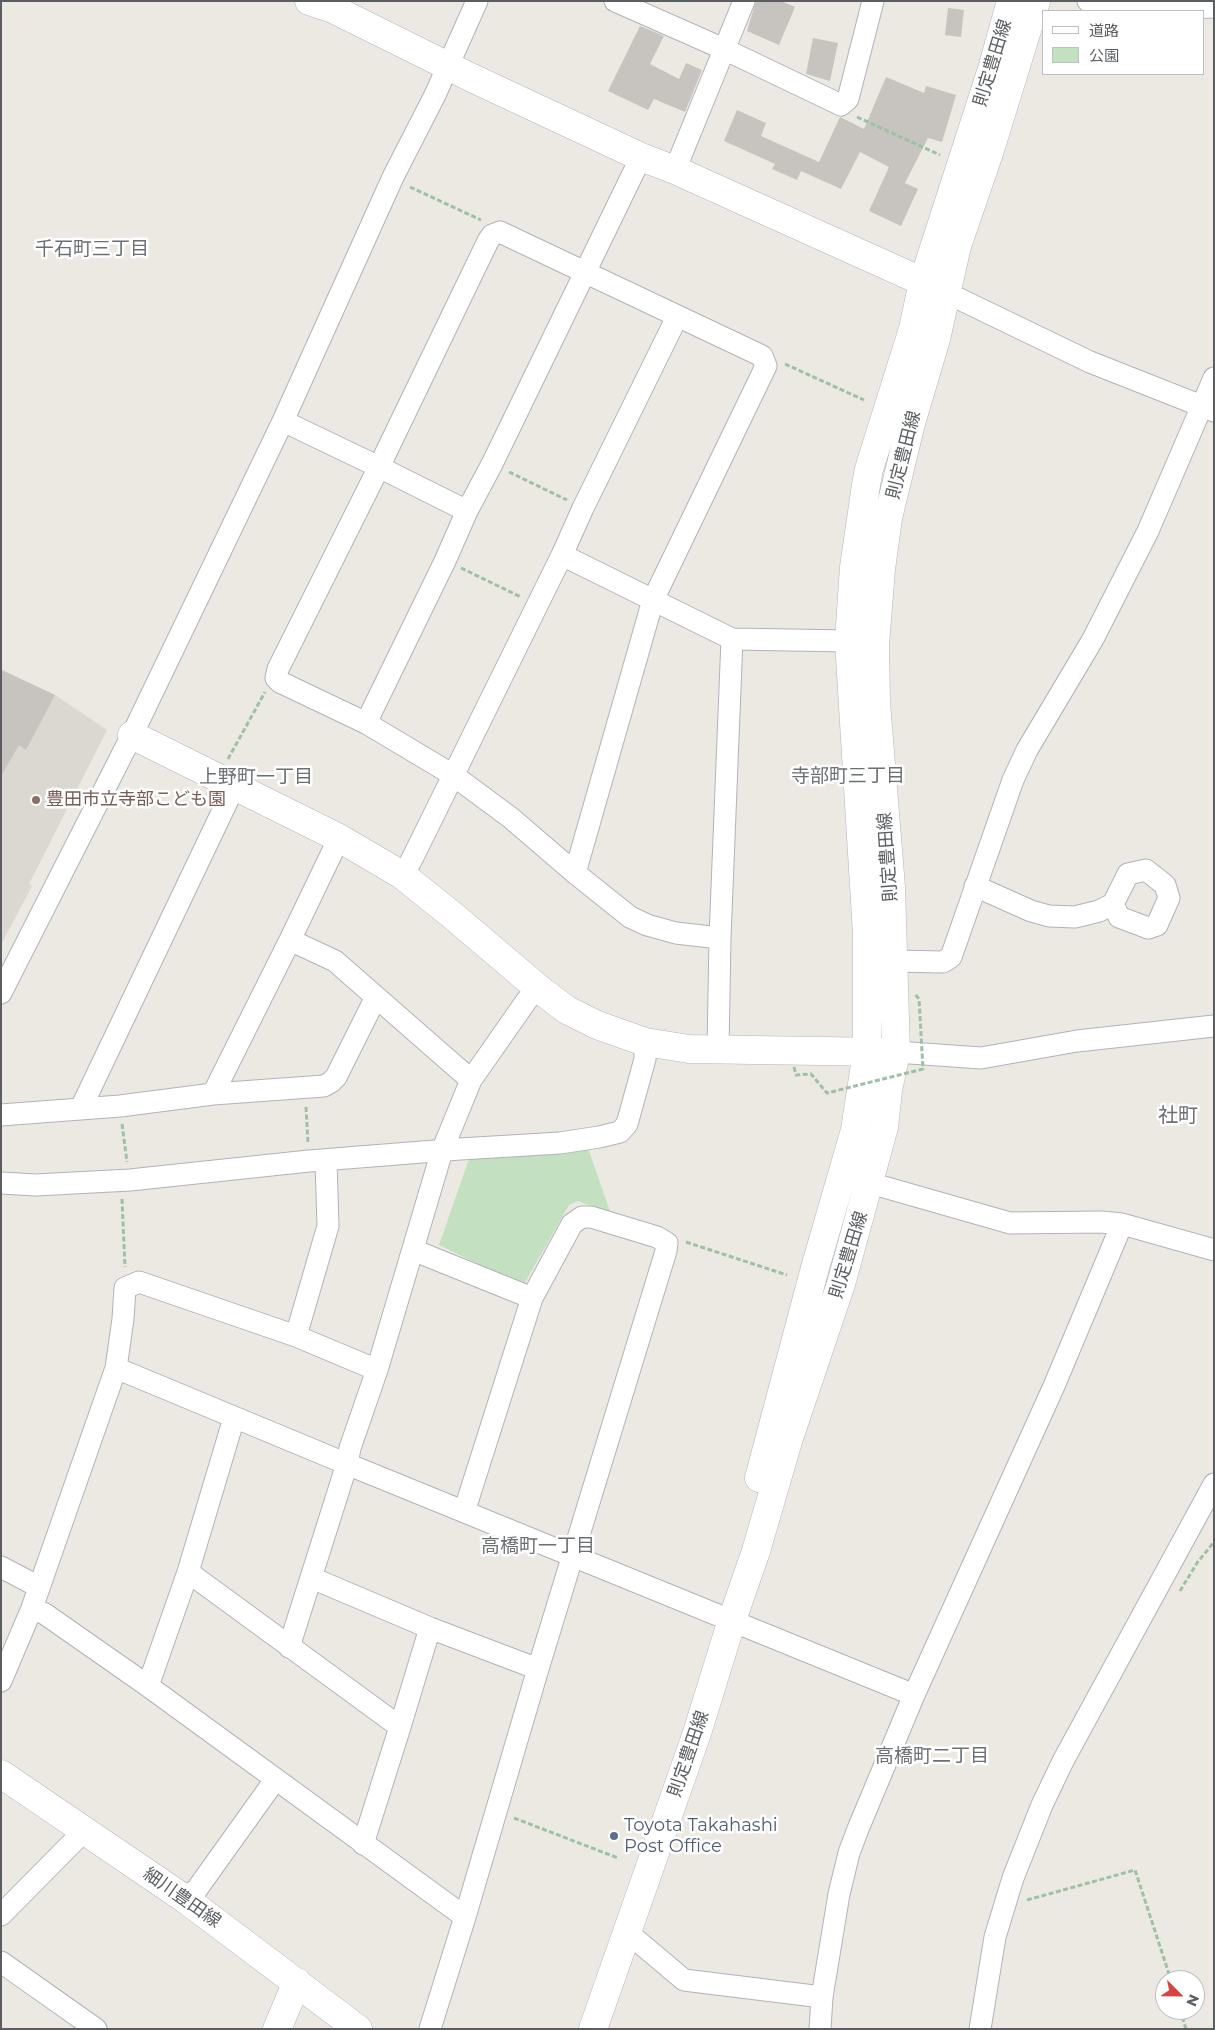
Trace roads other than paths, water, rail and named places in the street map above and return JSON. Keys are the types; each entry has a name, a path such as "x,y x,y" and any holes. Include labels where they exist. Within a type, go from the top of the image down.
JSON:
{"main road":[{"path":"309,1 333,9 641,157 675,170 935,287"},
{"name":"則定豊田線","path":"593,2029 697,1733 732,1620 756,1551 788,1441 841,1284 884,1127 888,1090 896,1052 891,887 876,703 875,645 881,569 890,508 911,423 936,339 935,287 1011,1"},
{"name":"則定豊田線","path":"732,1620 736,1578 748,1521 815,1268 855,1130 867,1052 867,934 849,641 854,567 869,469 913,329 957,246 989,153 1036,1"},
{"path":"132,735 230,774 402,875 538,988 578,1016 645,1042 689,1049 896,1052"},
{"name":"細川豊田線","path":"1,1774 185,1899 358,2029"},
{"path":"277,2029 296,1982"}],"street":[{"path":"1,993 132,735 283,421 393,177 435,95 477,1"},
{"path":"615,1 726,50 841,105 848,99 873,1"},
{"path":"675,170 726,50 744,1"},
{"path":"1088,1 1137,10 1214,7"},
{"path":"366,723 641,157"},
{"path":"576,873 653,600 766,370 766,362 762,356 505,234 496,233 488,242 278,669 276,678 280,682 366,723 453,775 511,818 576,873 630,917 647,925 676,934 720,938"},
{"path":"935,287 1090,362 1208,409"},
{"path":"402,875 410,864 677,317"},
{"path":"894,961 943,962 951,957 1013,780 1027,750 1093,639 1144,540 1208,409 1214,378"},
{"path":"283,421 467,512"},
{"path":"562,555 732,639 849,641"},
{"path":"718,1049 720,938 732,639"},
{"path":"81,1108 230,774"},
{"path":"213,1094 339,838"},
{"path":"975,886 1032,912 1049,916 1075,917 1099,911 1113,904"},
{"path":"290,940 335,961 376,999 471,1080"},
{"path":"289,1646 312,1578 347,1464 350,1448 378,1370 442,1151 471,1080 527,1000 538,988"},
{"path":"1,1115 120,1106 213,1094 324,1086 332,1082 376,999"},
{"path":"896,1052 981,1058 1077,1042 1214,1026"},
{"path":"1,1183 36,1185 122,1180 318,1161 560,1143 620,1132 627,1124 645,1059 645,1042"},
{"path":"296,1336 328,1226 318,1161"},
{"path":"870,1183 1010,1223 1101,1222 1122,1224 1214,1250"},
{"path":"430,2029 497,1812 538,1669 667,1243 591,1217 582,1217 572,1224 532,1298 464,1512"},
{"path":"820,2029 822,1997 839,1894 849,1853 914,1695 1054,1386 1122,1224"},
{"path":"413,1250 532,1298"},
{"path":"1,1681 32,1608 116,1368 125,1288 139,1282 296,1336 378,1370"},
{"path":"116,1368 234,1418 914,1695"},
{"path":"148,1686 188,1572 234,1418"},
{"path":"980,2029 995,1937 1013,1878 1042,1805 1063,1761 1214,1484"},
{"path":"1,1567 39,1587"},
{"path":"188,1572 400,1727"},
{"path":"312,1578 430,1628 538,1669"},
{"path":"32,1608 45,1614 148,1686 465,1917"},
{"path":"364,1844 430,1628"},
{"path":"185,1899 197,1889 275,1780"},
{"path":"1,1915 84,1831"},
{"path":"627,1932 684,1980 822,1997"},
{"path":"1,1962 96,2029"}],"place":[{"name":"豊田市立寺部こども園","path":"36,800"},
{"name":"Toyota Takahashi Post Office","path":"614,1836"}],"district":[{"name":"千石町三丁目","path":"92,249"},
{"name":"寺部町三丁目","path":"848,776"},
{"name":"上野町一丁目","path":"256,777"},
{"name":"社町","path":"1178,1116"},
{"name":"高橋町一丁目","path":"538,1546"},
{"name":"高橋町二丁目","path":"932,1756"}]}
